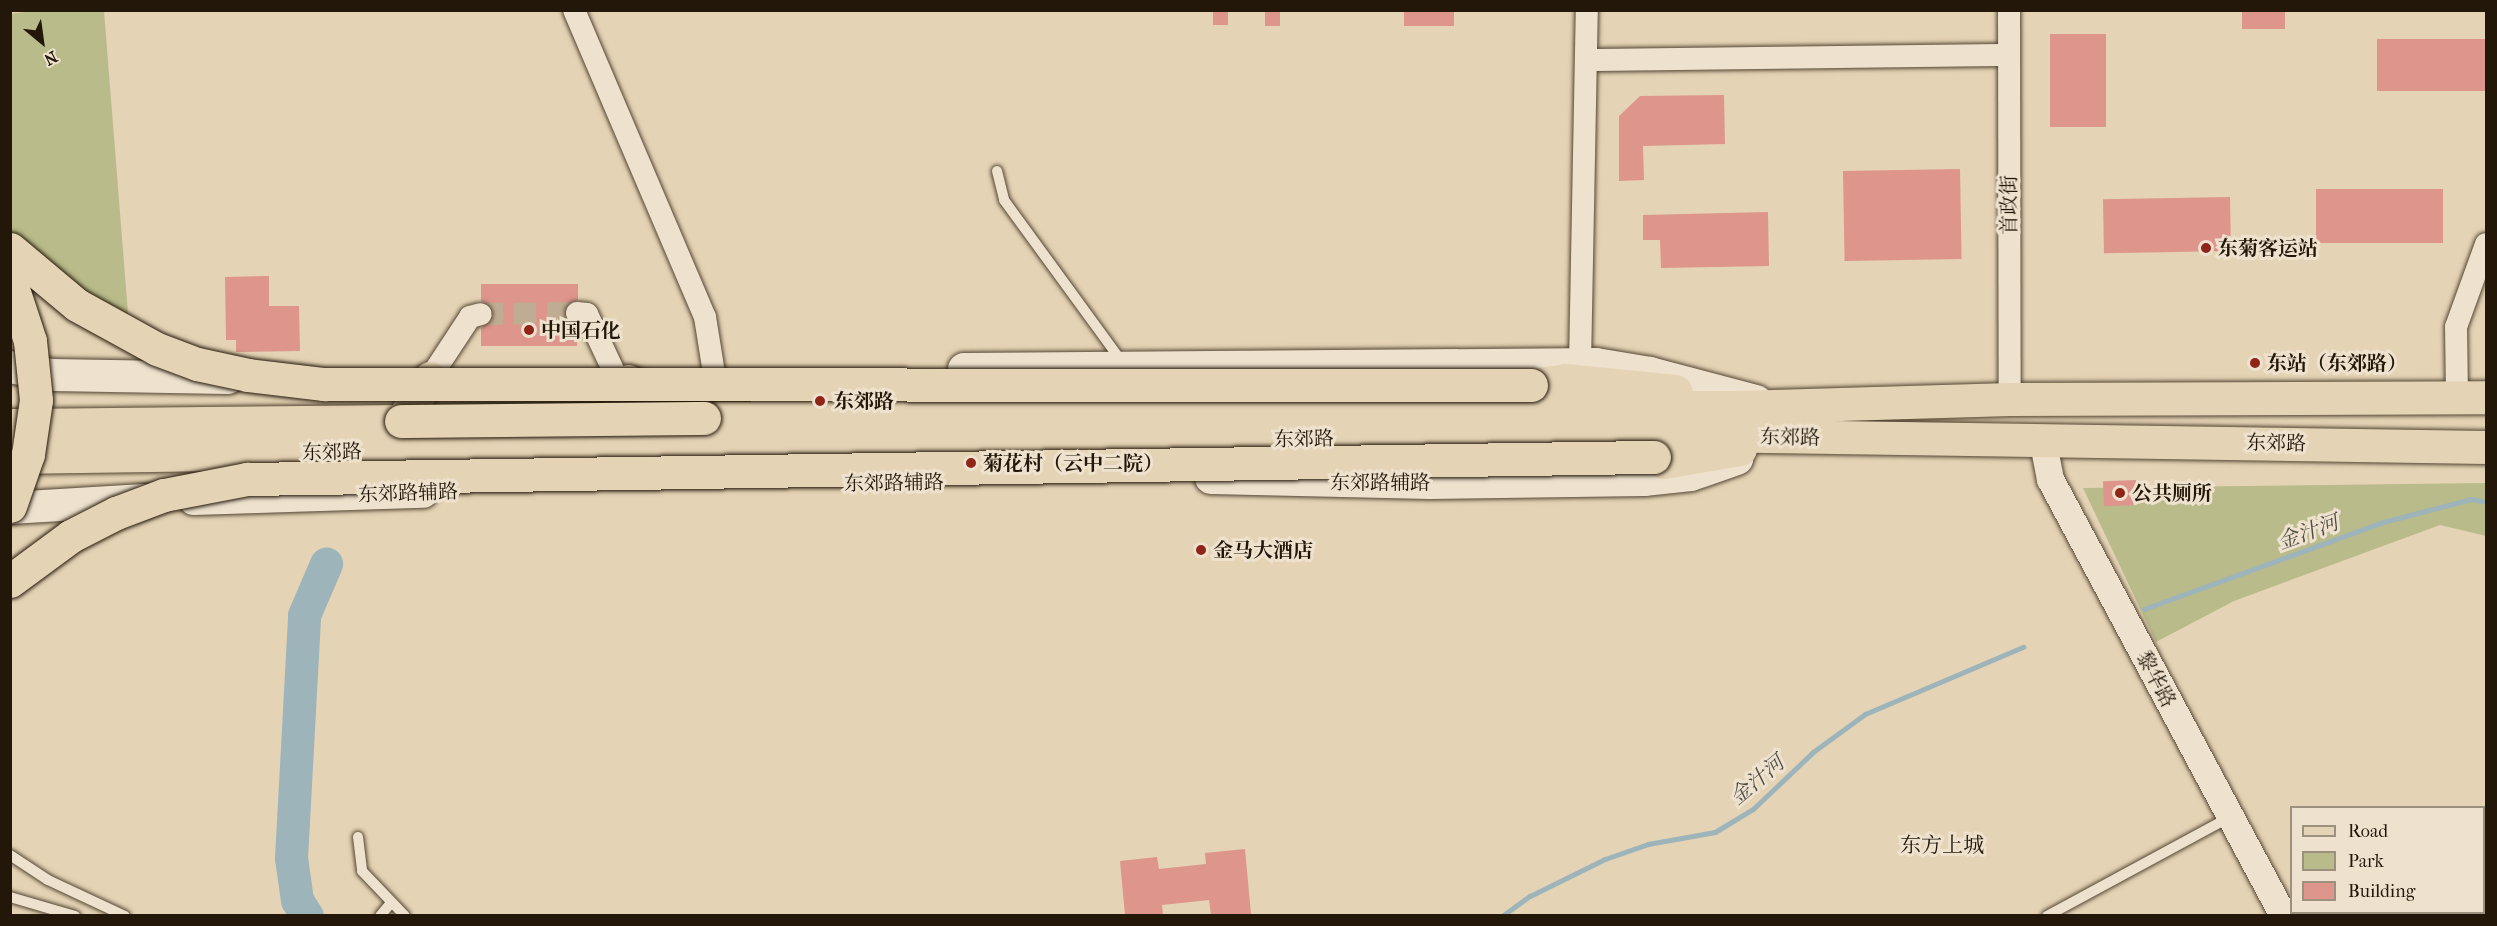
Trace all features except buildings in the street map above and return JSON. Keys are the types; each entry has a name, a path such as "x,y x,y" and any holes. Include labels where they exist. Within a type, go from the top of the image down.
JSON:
{"main road":[{"path":"10,249 77,305 157,349 197,364 248,375 324,384 1531,385 1594,381 1805,405"},
{"path":"10,280 30,341 36,400 28,454 10,507"},
{"path":"10,367 77,376 430,378 795,370 1580,364 1650,372 1757,401 1805,405"},
{"path":"615,374 704,418"},
{"path":"402,436 430,378"},
{"name":"东郊路","path":"402,436 704,418 1805,405 2010,399 2472,397"},
{"name":"东郊路","path":"13,441 402,436 1634,434 1808,438 2042,438 2487,447"},
{"path":"10,581 71,536 116,513 164,495 247,479 1654,457 1664,462 1808,438"},
{"name":"东郊路辅路","path":"10,507 46,503 556,488 1147,479 1430,483 1644,480 1691,475 1776,442 1808,438"}],"street":[{"path":"573,10 705,317 714,373"},
{"path":"1580,364 1587,10"},
{"name":"首政街","path":"2009,10 2010,399"},
{"path":"1587,60 2009,55"},
{"path":"2472,397 2456,327 2487,244"},
{"path":"578,313 587,314 615,374"},
{"path":"430,378 470,317 481,314"},
{"name":"黎华路","path":"2042,438 2049,480 2283,915"}],"lane":[{"path":"997,171 1004,200 1125,367"},
{"path":"2047,915 2230,817"},
{"path":"358,837 362,871 405,915"},
{"path":"10,855 48,880 125,915"},
{"path":"10,897 75,915"},
{"path":"380,915 391,903"}],"green space":[{"path":"39,10 104,11 129,326 11,246 10,14"},
{"path":"2486,483 2486,536 2440,525 2234,601 2156,642 2083,488"}],"waterway":[{"name":"金汁河","path":"2144,609 2383,522 2471,499 2486,502"},
{"path":"307,916 297,900 291,858 304,615 326,564"},
{"name":"金汁河","path":"1502,916 1530,896 1605,859 1648,844 1715,832 1753,809 1813,752 1865,714 2023,647"}],"tunnel":[{"path":"481,314 577,313"}],"place":[{"name":"东菊客运站","path":"2206,248"},
{"name":"中国石化","path":"529,330"},
{"name":"东站（东郊路）","path":"2255,363"},
{"name":"东郊路","path":"820,401"},
{"name":"菊花村（云中二院）","path":"971,463"},
{"name":"公共厕所","path":"2120,493"},
{"name":"金马大酒店","path":"1201,550"}],"district":[{"name":"东方上城","path":"1942,845"}]}
